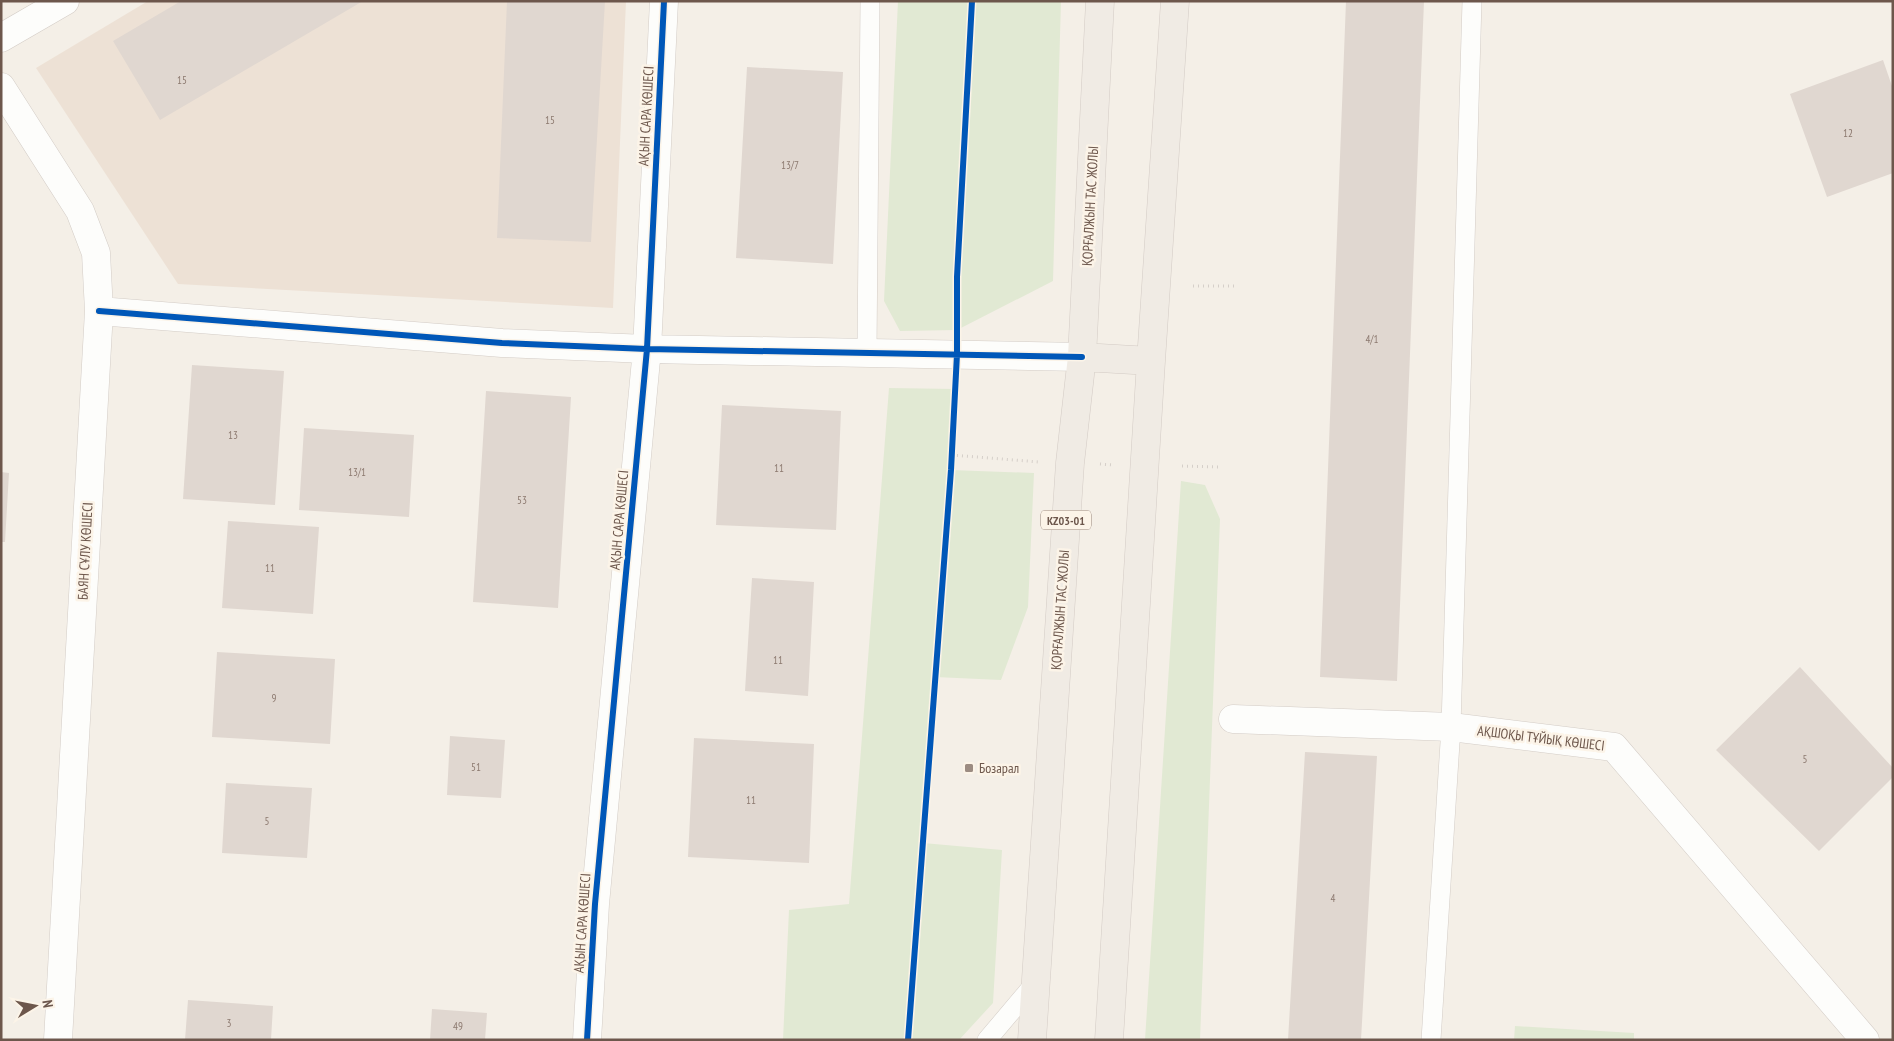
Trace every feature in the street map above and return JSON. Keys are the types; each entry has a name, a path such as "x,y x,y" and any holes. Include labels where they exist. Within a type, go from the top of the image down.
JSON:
{"main road":[{"name":"ҚОРҒАЛЖЫН ТАС ЖОЛЫ","path":"1032,1040 1069,473 1082,357 1100,1"},
{"path":"1109,1040 1175,1"},
{"path":"1082,357 1151,361"}],"street":[{"path":"1,38 65,1"},
{"name":"АҚЫН САРА КӨШЕСІ","path":"587,1040 595,904 647,349 664,1"},
{"name":"БАЯН СҰЛУ КӨШЕСІ","path":"1,87 80,211 96,253 99,311 58,1040"},
{"path":"99,311 492,342 647,349 1082,357"},
{"name":"АҚШОҚЫ ТҰЙЫҚ КӨШЕСІ","path":"1233,719 1452,727 1614,748 1864,1040"}],"lane":[{"path":"867,353 870,1"},
{"path":"1431,1040 1452,727 1472,1"},
{"path":"987,1040 1036,982"}],"path":[{"path":"1193,286 1234,286"},
{"path":"952,446 951,459 1045,462"},
{"path":"1095,464 1119,465"},
{"path":"1182,466 1219,467"}],"shaded area":[{"path":"148,1 626,1 613,308 178,284 36,68"}],"green space":[{"path":"898,1 1061,1 1053,281 957,330 900,331 884,301"},
{"path":"889,388 955,389 951,470 1034,473 1028,607 1001,680 935,677 923,843 1002,850 993,1003 959,1040 783,1040 789,910 849,904"},
{"path":"1181,481 1205,485 1220,519 1200,1040 1145,1040"},
{"path":"1515,1026 1634,1033 1634,1040 1514,1040"}],"building":[{"path":"181,1 363,1 160,120 113,41"},
{"path":"507,1 605,1 591,242 497,238"},
{"path":"1346,1 1424,1 1397,681 1320,677"},
{"path":"1883,60 1893,89 1893,173 1827,197 1790,94"},
{"path":"747,67 843,72 833,264 736,258"},
{"path":"192,365 284,371 275,505 183,499"},
{"path":"486,391 571,397 558,608 473,602"},
{"path":"722,405 841,411 836,530 716,525"},
{"path":"304,428 414,435 409,517 299,510"},
{"path":"1,472 9,473 5,542 1,542"},
{"path":"228,521 319,527 313,614 222,608"},
{"path":"752,578 814,582 808,696 745,691"},
{"path":"217,652 335,659 330,744 212,737"},
{"path":"1800,667 1893,768 1893,777 1819,851 1716,750"},
{"path":"450,736 505,740 501,798 447,795"},
{"path":"694,738 814,744 809,863 688,857"},
{"path":"1305,752 1377,756 1361,1040 1288,1040"},
{"path":"226,783 312,788 307,858 222,853"},
{"path":"188,1000 273,1006 271,1040 185,1040"},
{"path":"432,1009 487,1013 485,1040 430,1040"}],"cycle path":[{"path":"587,1040 595,904 647,349 664,1"},
{"path":"908,1040 951,470 957,354 957,277 972,1"},
{"path":"99,311 502,343 647,349 1082,357"}],"place":[{"name":"Бозарал","path":"969,768"}]}
